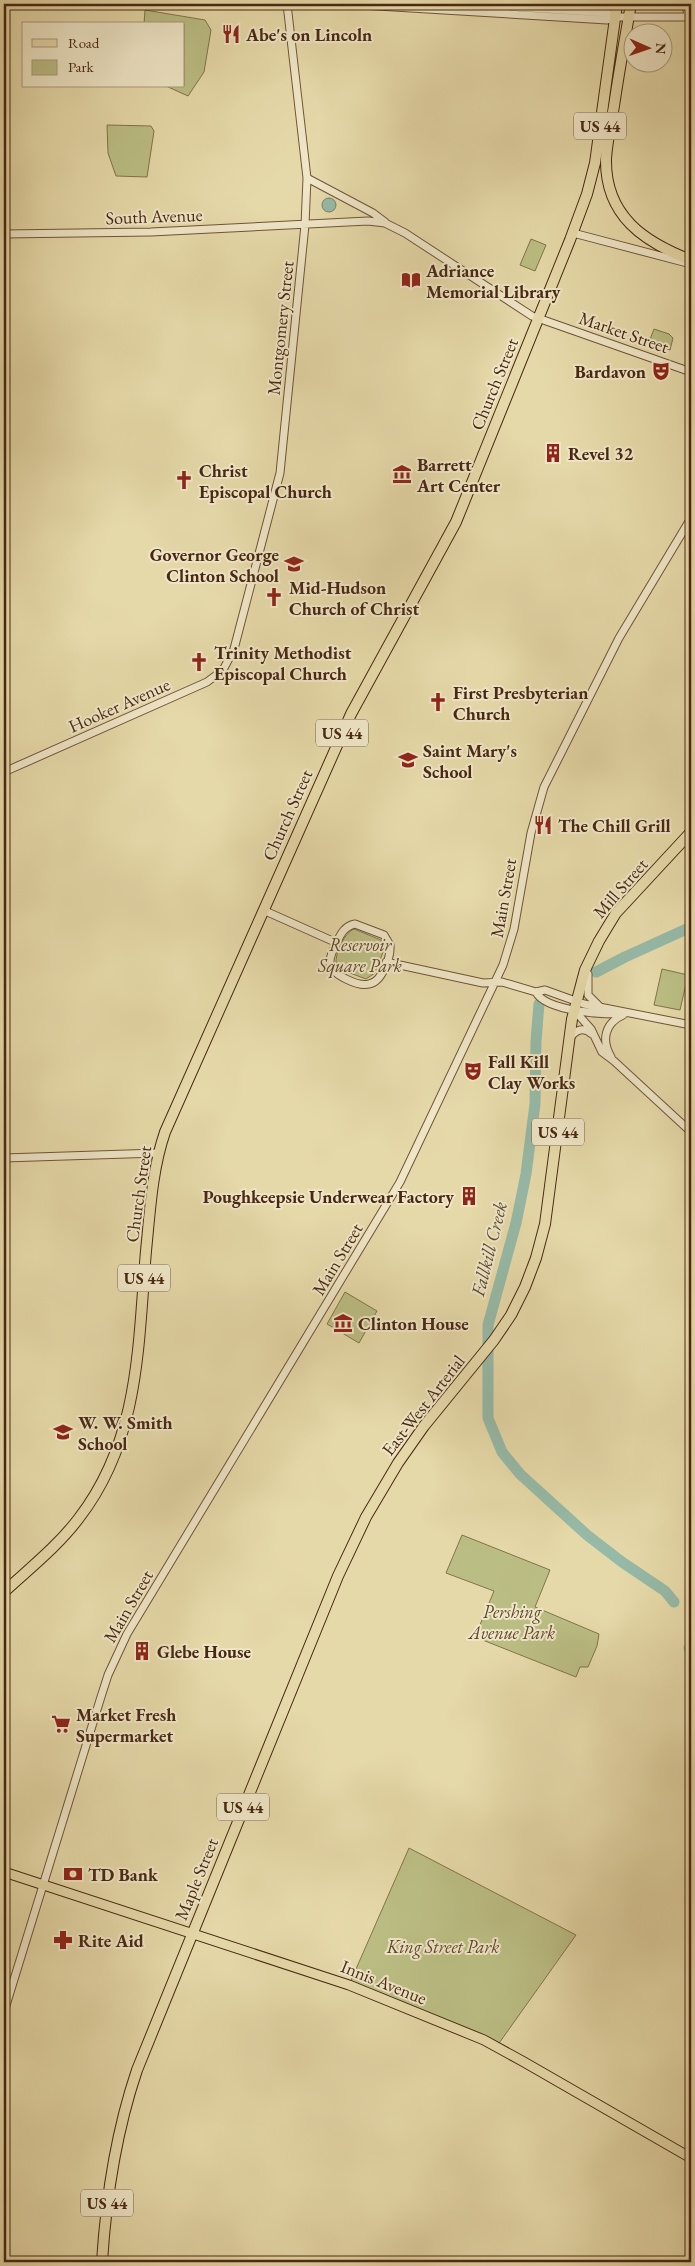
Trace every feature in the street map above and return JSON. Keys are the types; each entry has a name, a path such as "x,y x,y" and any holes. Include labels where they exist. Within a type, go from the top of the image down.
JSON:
{"highway":[{"name":"Church Street","path":"4,1592 56,1544 85,1509 103,1482 117,1451 131,1404 151,1198 158,1153 176,1102 351,714 458,518 573,232 594,168 617,4"},
{"name":"US 44","path":"630,4 606,160 608,176 614,198 621,212 635,230 652,243 691,260"},
{"name":"Mill Street","path":"575,1006 589,961 604,931 622,905 691,832"},
{"name":"US 44","path":"569,1039 575,1006"},
{"name":"East-West Arterial","path":"379,1494 414,1440 482,1356 516,1307 536,1258 547,1210 569,1039"},
{"name":"Maple Street","path":"102,2262 108,2200 118,2144 127,2102 137,2070 338,1576 361,1526 379,1494"}],"main road":[{"name":"Innis Avenue","path":"4,1872 349,1985 484,2040 691,2158"}],"street":[{"path":"289,4 360,5 603,20 615,17 689,17 685,4"},
{"name":"Montgomery Street","path":"234,649 280,473 305,225 307,178 289,4"},
{"path":"462,4 608,13 615,17"},
{"path":"307,178 373,213 385,223"},
{"name":"Market Street","path":"305,225 385,223 405,233 524,312 691,372"},
{"name":"South Avenue","path":"4,234 151,232 305,225"},
{"path":"573,232 691,264"},
{"name":"Main Street","path":"4,2012 103,1690 127,1634 400,1182 495,983 509,948 525,859 544,787 619,638 691,518"},
{"name":"Hooker Avenue","path":"4,772 208,682 223,670 234,649"},
{"path":"263,910 337,943"},
{"path":"355,924 362,925 386,938 390,949 386,962 375,982 368,985 360,983 340,975 331,968 330,957 337,943 346,927 355,924"},
{"path":"589,961 588,995 594,1003 604,1008"},
{"path":"386,962 483,983 502,982 536,992 545,990 575,1006 613,1014 629,1013"},
{"path":"575,1006 604,1008 691,1025"},
{"path":"575,1006 589,1026 602,1052 691,1132"},
{"path":"614,1061 606,1047 605,1035 614,1020 629,1013"},
{"path":"569,1039 574,1033 581,1030 590,1032 596,1038"},
{"path":"4,1158 158,1153"}],"green space":[{"path":"145,10 205,20 211,30 204,72 188,96 170,88 185,88 185,22 144,22"},
{"path":"107,125 151,126 154,131 147,177 116,176 108,153"},
{"path":"531,239 546,245 535,271 520,265"},
{"path":"654,329 669,334 673,338 670,350 649,342"},
{"name":"Reservoir Square Park","path":"354,929 381,940 385,947 375,973 366,979 342,970 336,964 341,944 350,931"},
{"path":"662,969 688,975 680,1010 654,1005"},
{"path":"345,1292 377,1311 359,1343 327,1324"},
{"name":"Pershing Avenue Park","path":"462,1535 550,1570 535,1607 599,1634 597,1646 588,1667 580,1667 576,1677 475,1637 494,1591 446,1573"},
{"name":"King Street Park","path":"409,1848 576,1935 497,2046 349,1985"}],"shaded area":[{"path":"326,198 332,198 336,205 332,212 326,212 322,208 322,202"}],"waterway":[{"name":"Fallkill Creek","path":"596,972 691,927"},
{"name":"Fallkill Creek","path":"539,1004 536,1041 535,1104 526,1174 516,1223 488,1325 488,1418 502,1452 520,1474 587,1535 622,1562 665,1591 674,1602"},
{"name":"Fallkill Creek","path":"689,1648 691,1653"}],"place":[{"name":"Abe's on Lincoln","path":"231,34"},
{"name":"Adriance Memorial Library","path":"411,280"},
{"name":"Bardavon","path":"661,371"},
{"name":"Revel 32","path":"553,453"},
{"name":"Barrett Art Center","path":"402,474"},
{"name":"Christ Episcopal Church","path":"184,480"},
{"name":"Governor George Clinton School","path":"294,564"},
{"name":"Mid-Hudson Church of Christ","path":"274,597"},
{"name":"Trinity Methodist Episcopal Church","path":"199,662"},
{"name":"First Presbyterian Church","path":"438,702"},
{"name":"Saint Mary's School","path":"408,760"},
{"name":"The Chill Grill","path":"543,825"},
{"name":"Fall Kill Clay Works","path":"473,1071"},
{"name":"Poughkeepsie Underwear Factory","path":"469,1196"},
{"name":"Clinton House","path":"343,1323"},
{"name":"W. W. Smith School","path":"63,1432"},
{"name":"Glebe House","path":"142,1651"},
{"name":"Market Fresh Supermarket","path":"61,1724"},
{"name":"TD Bank","path":"73,1874"},
{"name":"Rite Aid","path":"63,1940"}]}
